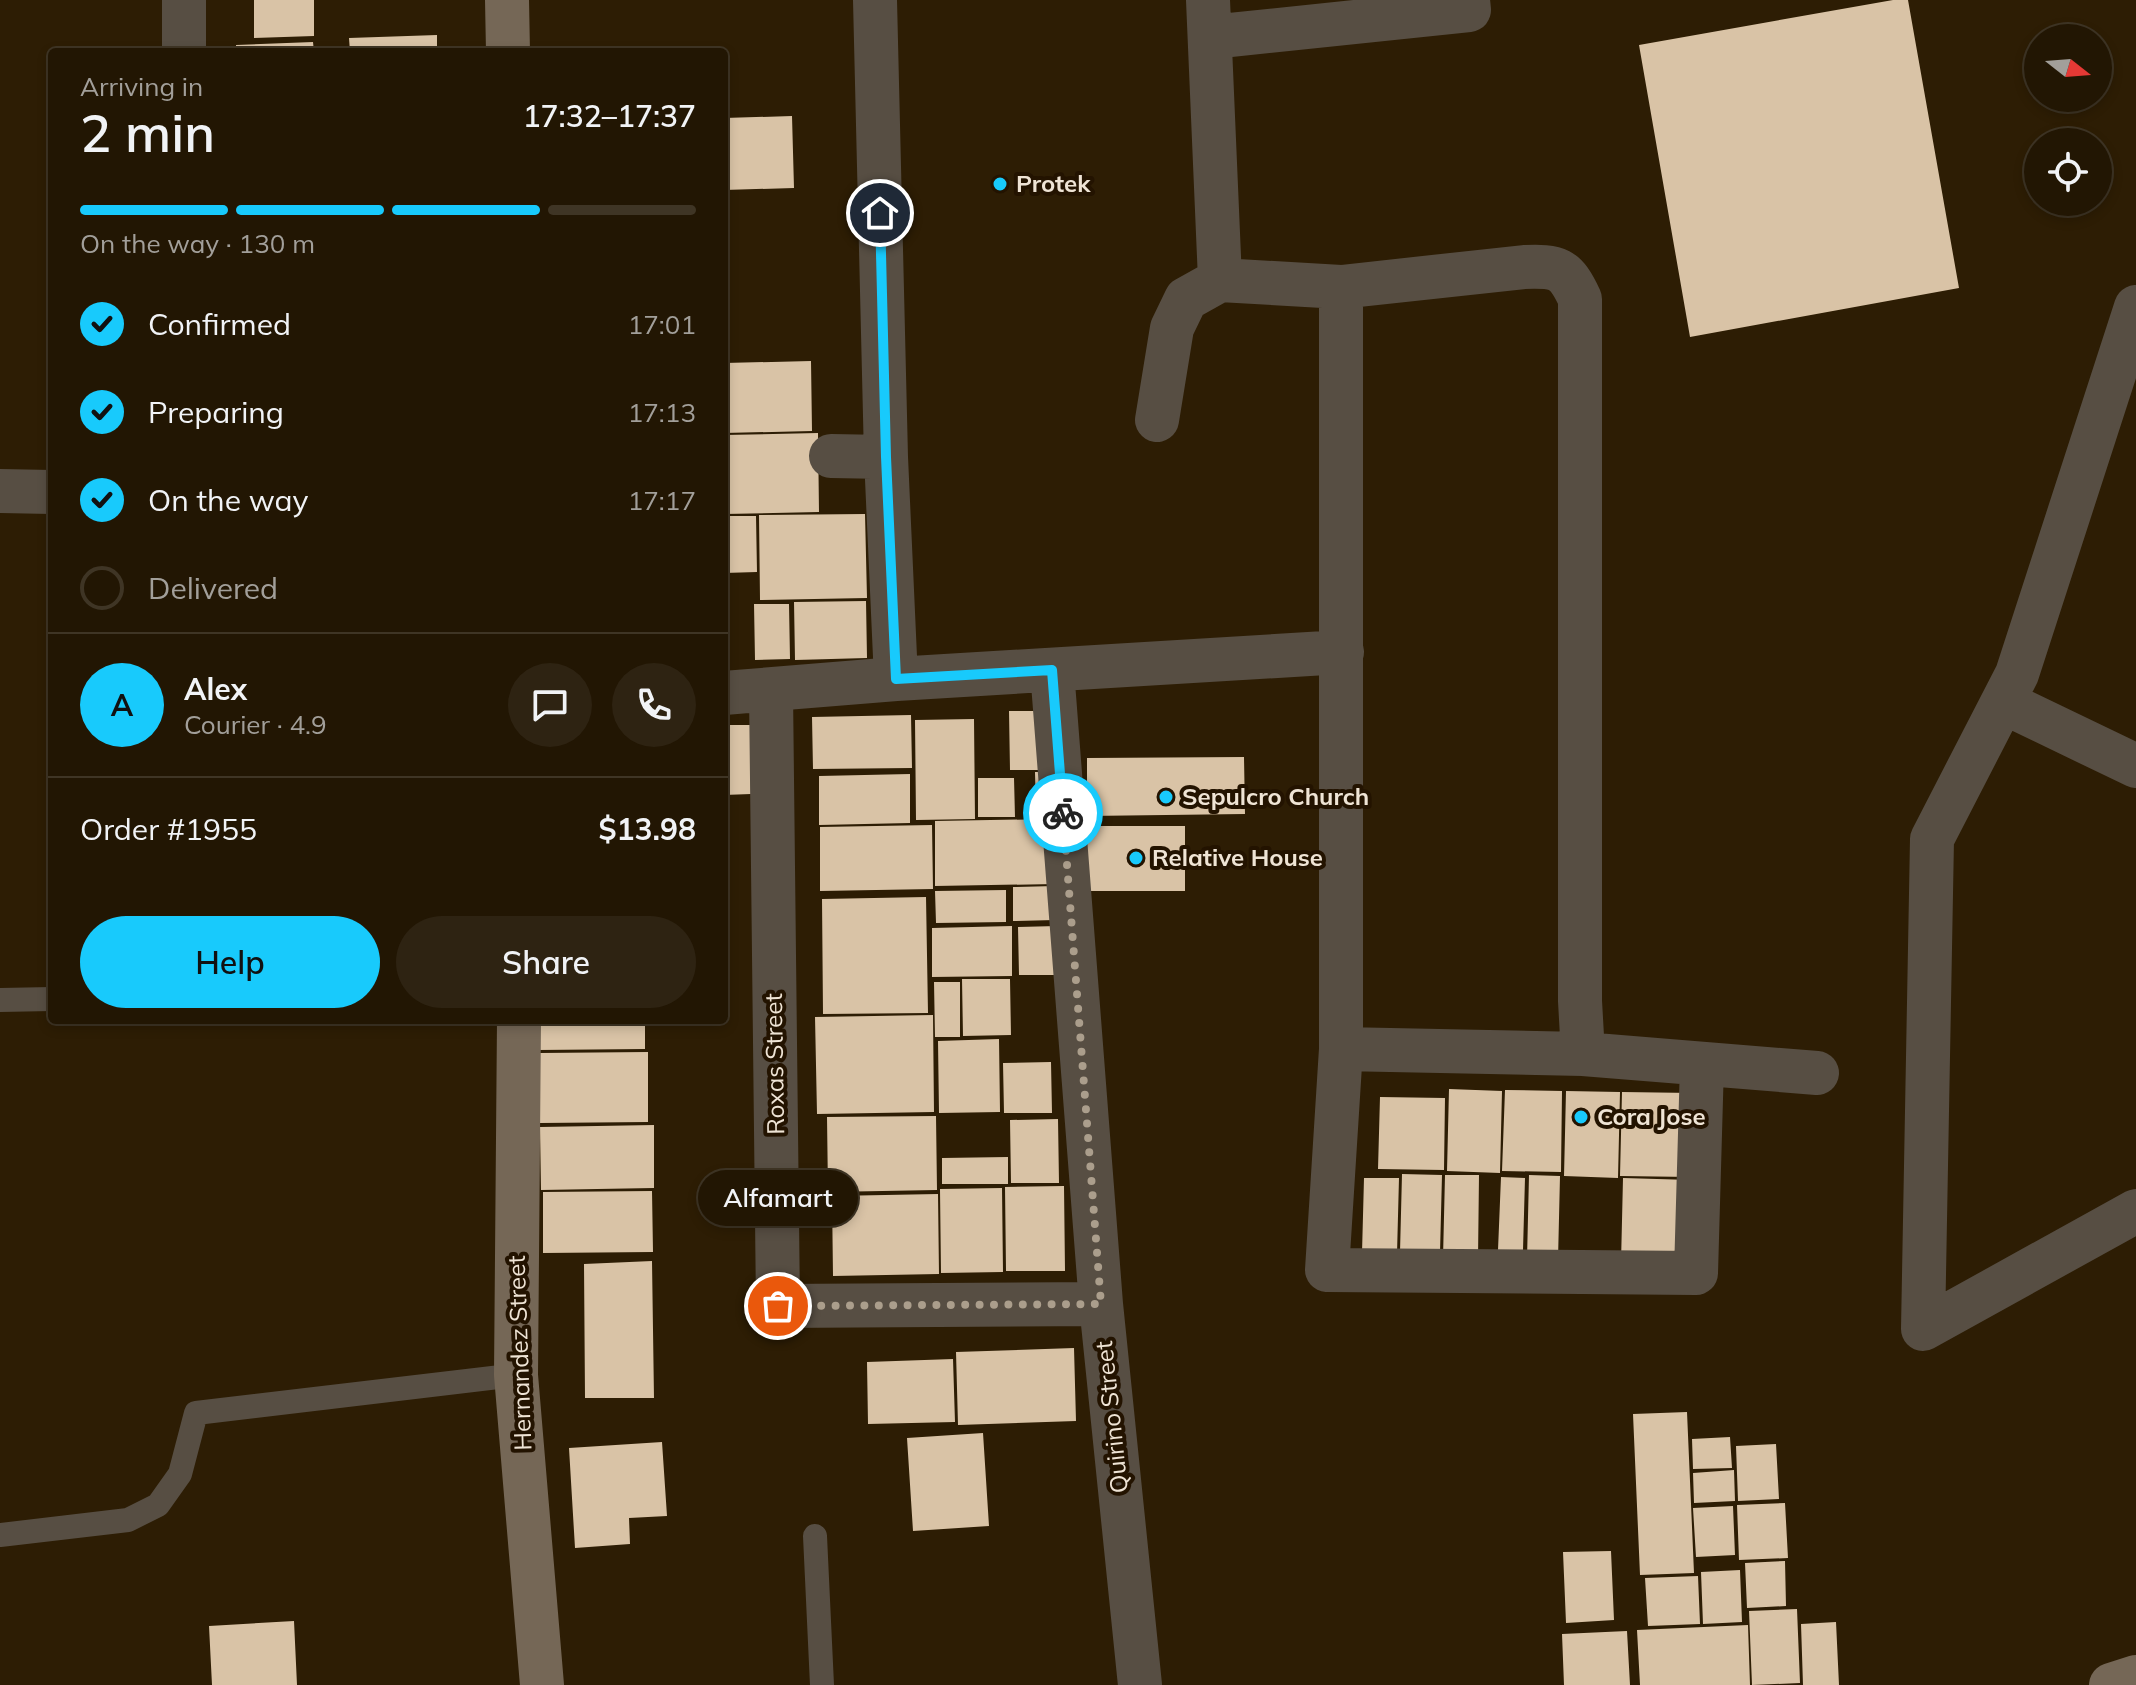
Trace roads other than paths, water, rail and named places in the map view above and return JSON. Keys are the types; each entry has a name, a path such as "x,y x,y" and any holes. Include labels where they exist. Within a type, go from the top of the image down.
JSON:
{"street":[{"path":"184,0 184,48"},
{"path":"507,0 508,48"},
{"path":"875,0 886,457 896,679"},
{"path":"1220,280 1210,19 1469,10 1468,0"},
{"path":"1157,420 1172,328 1186,299 1220,280 1341,287 1552,266 1571,279 1580,299 1580,1001 1583,1054"},
{"path":"1341,287 1341,1049 1327,1270 1696,1273 1702,1064"},
{"path":"2136,307 2017,674 1932,839 1923,1329 2136,1211"},
{"path":"831,456 886,457"},
{"path":"0,491 48,492"},
{"path":"728,693 896,679 1342,652"},
{"name":"Quirino Street","path":"1052,670 1101,1304 1140,1685"},
{"name":"Roxas Street","path":"771,691 778,1306 1101,1304"},
{"path":"2003,702 2136,766"},
{"name":"Hernandez Street","path":"519,1024 516,1375 542,1685"},
{"path":"1341,1049 1583,1054 1817,1073"},
{"path":"2111,1685 2136,1677"}],"lane":[{"path":"0,1000 48,999"},
{"path":"0,1535 128,1520 158,1505 180,1474 196,1413 516,1375"},
{"path":"815,1536 822,1685"}],"place":[{"name":"Protek","path":"1000,184"},
{"name":"Sepulcro Church","path":"1166,797"},
{"name":"Relative House","path":"1136,858"},
{"name":"Cora Jose","path":"1581,1117"},
{"name":"Alfamart","path":"778,1306"}]}
